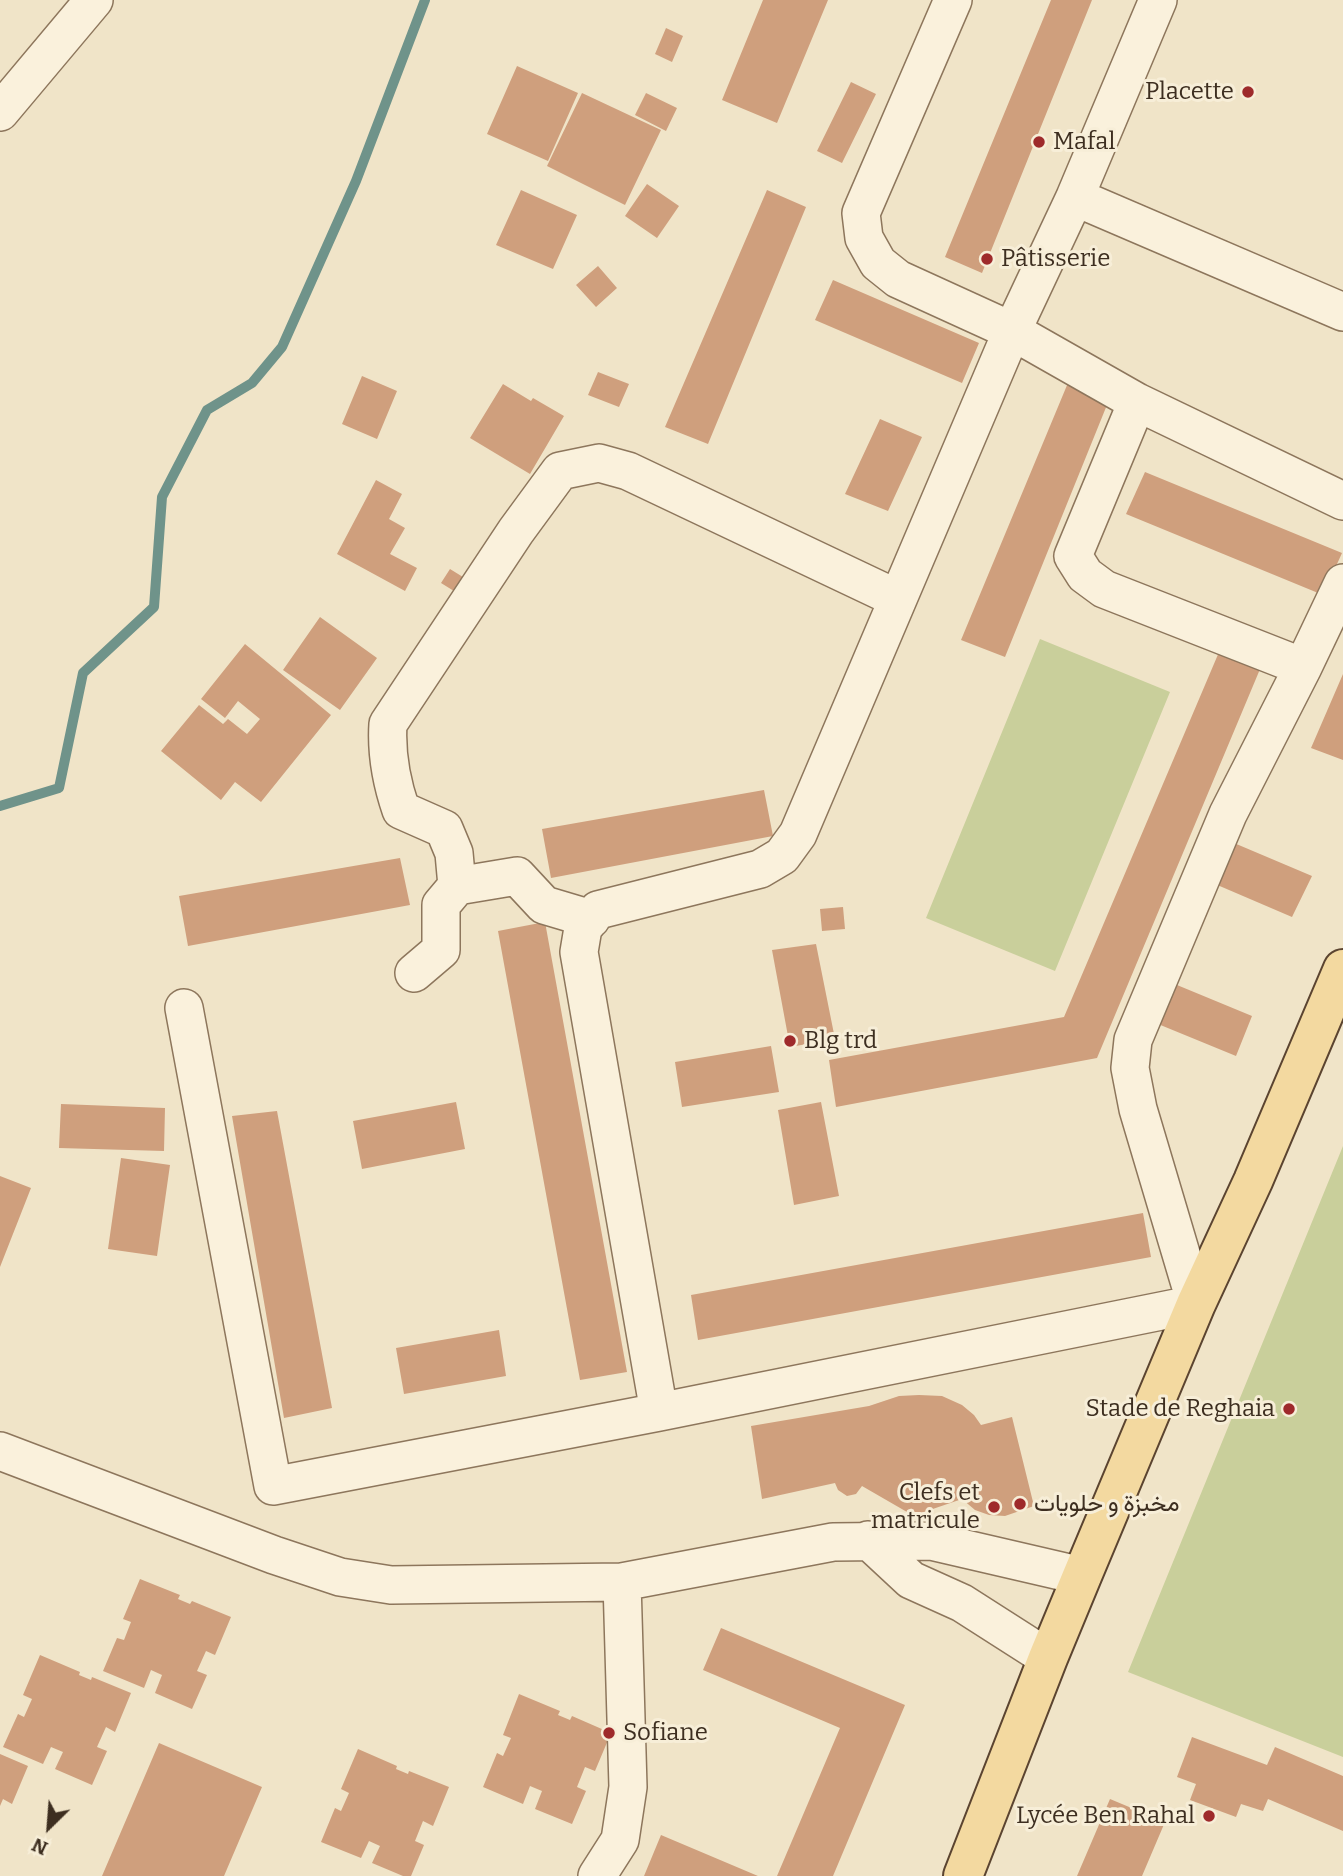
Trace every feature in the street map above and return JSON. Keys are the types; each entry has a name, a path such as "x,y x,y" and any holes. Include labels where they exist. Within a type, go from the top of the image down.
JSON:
{"main road":[{"path":"963,1876 1082,1576 1196,1304 1253,1181 1343,969"}],"street":[{"path":"0,112 94,0"},
{"path":"953,0 861,212 864,238 878,263 898,279 1012,331 1137,402 1343,501"},
{"path":"659,1412 579,952 583,928 598,910 760,869 782,856 798,834 1012,331 1074,197 1158,0"},
{"path":"1074,197 1343,312"},
{"path":"1137,402 1073,556 1085,575 1104,589 1303,667"},
{"path":"457,886 454,853 444,829 401,810 392,782 387,749 388,724 516,531 560,471 599,463 628,471 898,599"},
{"path":"184,1008 273,1486 1196,1304 1138,1109 1130,1068 1133,1040 1228,814 1343,583"},
{"path":"414,973 441,950 441,905 457,886 517,876 544,905 591,919"},
{"path":"0,1451 274,1555 340,1577 391,1585 622,1581 833,1542 868,1540 931,1541 1082,1576"},
{"path":"868,1540 912,1580 962,1603 1048,1658"},
{"path":"597,1876 620,1840 628,1787 622,1581"}],"green space":[{"path":"1040,639 1170,692 1055,971 926,918"},
{"name":"Stade de Reghaia","path":"1343,1146 1343,1757 1128,1672"}],"building":[{"path":"763,0 828,0 777,123 722,100"},
{"path":"1051,0 1092,0 982,273 945,257"},
{"path":"666,28 683,36 672,62 655,54"},
{"path":"517,66 578,93 548,161 487,134"},
{"path":"851,82 876,94 842,163 817,151"},
{"path":"582,93 661,130 625,205 547,166"},
{"path":"646,93 677,108 666,131 635,115"},
{"path":"647,184 679,206 657,238 625,216"},
{"path":"521,190 577,215 553,269 496,245"},
{"path":"767,190 806,207 708,444 665,427"},
{"path":"598,266 617,288 596,307 576,285"},
{"path":"833,280 979,343 962,383 815,320"},
{"path":"598,372 629,384 619,407 588,395"},
{"path":"362,376 397,391 377,439 342,424"},
{"path":"1070,378 1111,395 1005,657 961,640"},
{"path":"503,384 564,416 530,474 470,438"},
{"path":"880,419 922,437 888,511 845,494"},
{"path":"1145,472 1342,553 1323,595 1126,514"},
{"path":"376,480 402,494 389,519 405,528 390,554 417,568 405,591 337,554"},
{"path":"450,569 471,582 462,596 441,583"},
{"path":"320,617 377,658 340,710 283,670"},
{"path":"245,644 331,715 261,802 235,782 221,800 161,751 199,705 223,724 228,719 247,734 260,719 238,701 225,718 201,699"},
{"path":"1222,645 1263,662 1097,1058 836,1107 829,1060 1064,1017"},
{"path":"1343,674 1343,760 1311,748"},
{"path":"764,790 773,836 551,878 542,829"},
{"path":"1234,843 1312,876 1292,917 1215,884"},
{"path":"400,858 410,905 188,946 179,896"},
{"path":"843,907 845,929 822,931 820,909"},
{"path":"545,922 627,1372 580,1380 498,931"},
{"path":"816,944 835,1039 790,1047 772,950"},
{"path":"1177,985 1252,1016 1236,1056 1158,1024"},
{"path":"771,1046 779,1092 682,1107 675,1062"},
{"path":"456,1102 465,1149 362,1169 353,1121"},
{"path":"821,1102 839,1196 794,1205 778,1110"},
{"path":"61,1104 165,1108 164,1151 59,1148"},
{"path":"277,1111 332,1408 284,1418 232,1116"},
{"path":"121,1158 170,1165 157,1256 108,1249"},
{"path":"0,1176 31,1188 0,1267"},
{"path":"1143,1213 1151,1257 698,1340 691,1295"},
{"path":"499,1330 506,1376 404,1394 396,1348"},
{"path":"899,1396 942,1396 962,1405 981,1425 1012,1417 1034,1506 1005,1516 989,1515 975,1510 962,1499 921,1513 907,1512 862,1486 856,1494 847,1496 838,1490 835,1483 762,1499 751,1426 869,1406"},
{"path":"140,1579 180,1595 178,1599 190,1604 192,1601 231,1617 215,1655 206,1651 197,1671 207,1675 192,1709 155,1693 162,1675 151,1670 144,1688 103,1671 117,1638 124,1640 131,1622 123,1619"},
{"path":"721,1628 905,1705 833,1876 777,1876 840,1728 703,1670"},
{"path":"40,1655 80,1672 79,1675 91,1680 92,1677 131,1693 115,1732 106,1727 97,1747 107,1751 92,1785 55,1769 63,1752 51,1747 43,1764 3,1747 18,1714 24,1717 32,1699 23,1695"},
{"path":"519,1694 560,1711 558,1715 570,1720 572,1716 611,1733 595,1771 585,1767 577,1787 586,1791 572,1824 535,1809 542,1791 530,1786 523,1804 483,1787 497,1753 503,1756 511,1738 503,1735"},
{"path":"1192,1737 1267,1765 1275,1747 1343,1776 1343,1831 1268,1799 1263,1811 1241,1804 1236,1817 1190,1800 1196,1784 1177,1777"},
{"path":"159,1743 262,1787 224,1876 102,1876"},
{"path":"358,1749 397,1766 396,1769 408,1774 409,1771 449,1787 433,1826 423,1821 415,1841 424,1845 411,1876 403,1876 372,1863 380,1846 369,1841 361,1858 321,1842 335,1808 341,1811 349,1793 341,1789"},
{"path":"0,1754 28,1766 12,1804 3,1799 0,1806"},
{"path":"1110,1799 1165,1822 1142,1876 1077,1876"},
{"path":"661,1835 758,1876 644,1876"}],"waterway":[{"path":"0,806 59,788 83,673 154,607 162,497 207,410 252,383 282,347 356,181 425,0"}],"place":[{"name":"Placette","path":"1248,92"},
{"name":"Mafal","path":"1039,142"},
{"name":"Pâtisserie","path":"987,259"},
{"name":"Blg trd","path":"790,1041"},
{"name":"Stade de Reghaia","path":"1289,1409"},
{"name":"مخبزة و حلويات","path":"1020,1504"},
{"name":"Clefs et matricule","path":"994,1507"},
{"name":"Sofiane","path":"609,1733"},
{"name":"Lycée Ben Rahal","path":"1209,1816"}]}
